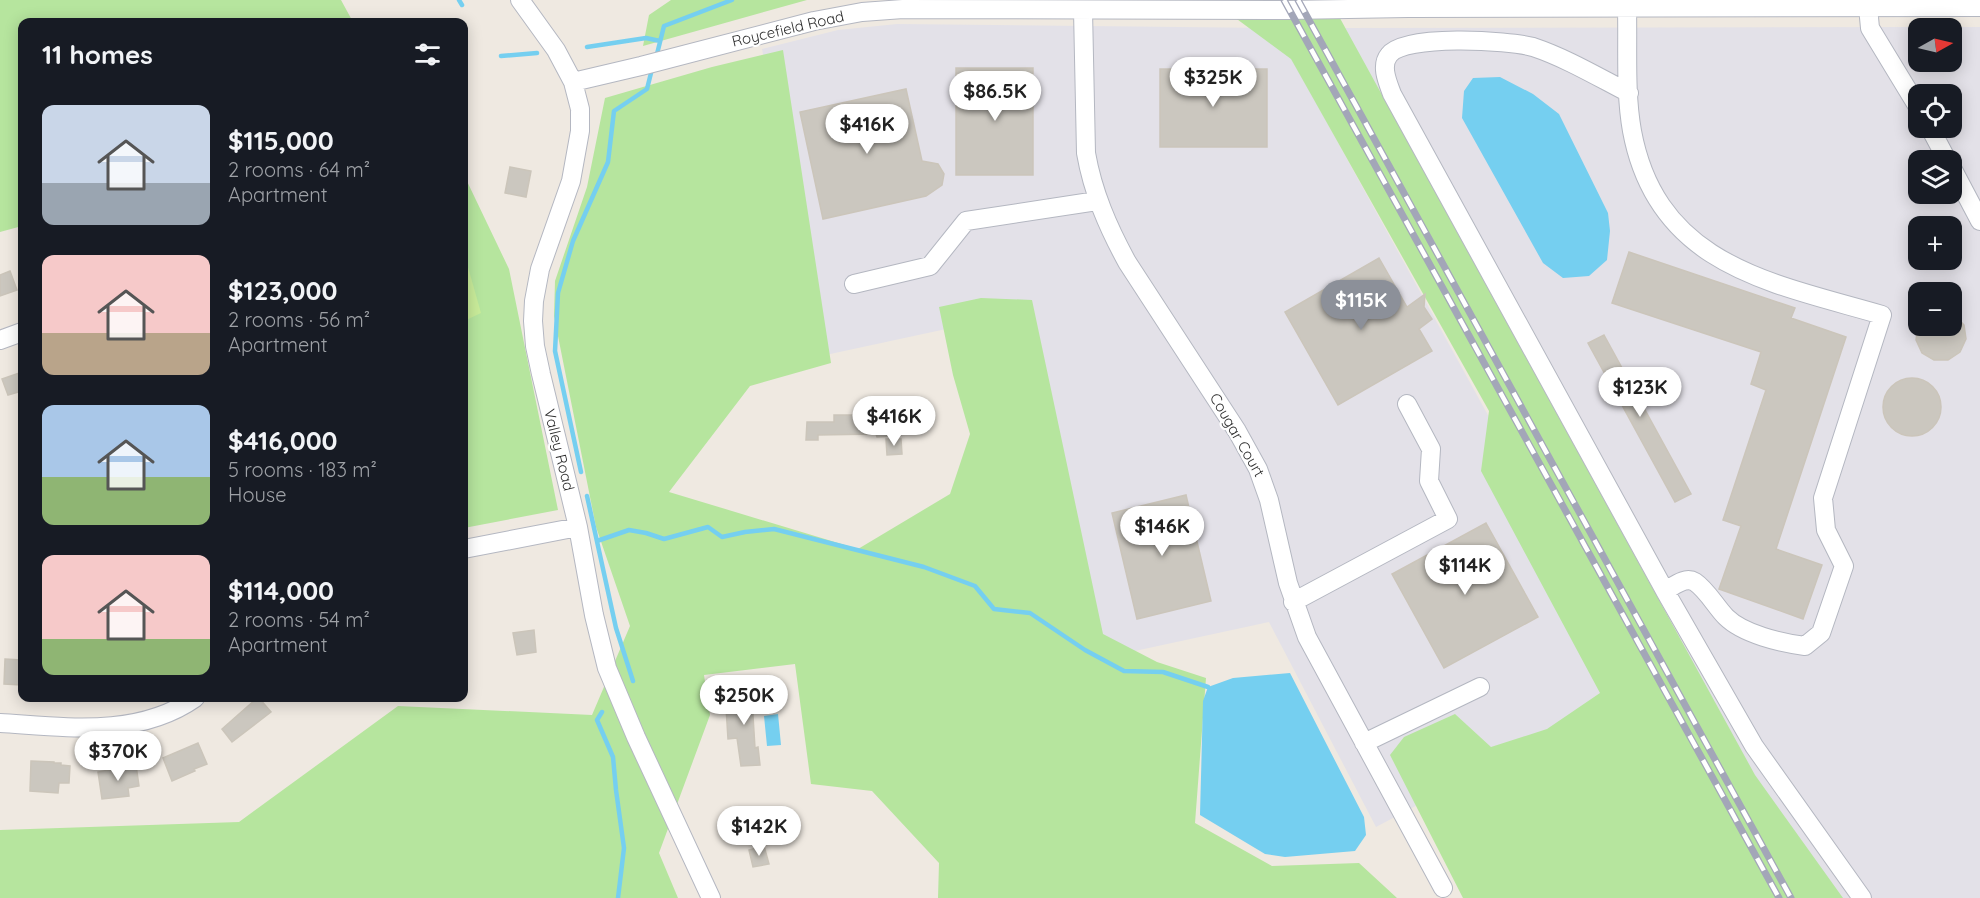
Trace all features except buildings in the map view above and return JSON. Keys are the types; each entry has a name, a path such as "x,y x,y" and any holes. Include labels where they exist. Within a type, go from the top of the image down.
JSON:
{"street":[{"name":"Valley Road","path":"520,0 556,50 573,82 580,109 576,159 562,209 540,269 534,301 535,346 578,526 594,615 607,668 636,737 711,898"},
{"name":"Roycefield Road","path":"573,82 814,21 862,12 914,9 1296,10 1407,4 1627,9 1772,4 1980,7"},
{"path":"1868,7 1870,28 1908,91"},
{"path":"1627,9 1629,93 1632,130 1638,155 1657,198 1685,234 1703,249 1739,270 1793,290 1882,315 1823,498 1826,530 1844,566 1821,633 1805,646 1789,644 1740,628 1727,618 1694,581 1685,580 1665,591"},
{"name":"Cougar Court","path":"1083,10 1086,153 1097,201 1127,262 1237,431 1258,469 1269,500 1293,602 1307,637 1443,888"},
{"path":"1629,93 1549,53 1512,43 1448,41 1409,44 1392,52 1385,64 1392,94 1665,591 1754,746 1862,898"},
{"path":"1962,187 1980,221"},
{"path":"854,284 930,266 966,220 1097,201"},
{"path":"0,340 18,333"},
{"path":"1293,602 1448,519 1429,481 1431,449 1407,404"},
{"path":"468,548 578,526"},
{"path":"1364,743 1480,687"},
{"path":"0,723 104,728 138,722 163,714 187,702"}],"shaded area":[{"path":"897,24 1275,28 1638,688 1376,827 1269,622 1107,657 1029,311 821,356 762,49 838,30"},
{"path":"1908,27 1908,72 1962,72 1962,27 1980,27 1980,898 1820,898 1341,28"}],"green space":[{"path":"0,0 341,0 351,18 18,18 18,227 0,232"},
{"path":"671,0 807,0 643,46 649,15"},
{"path":"1224,0 1330,0 1755,775 1843,898 1463,898 1390,755 1404,737 1455,714 1491,747 1547,729 1600,693 1481,471 1489,411 1291,59 1226,11"},
{"path":"783,50 831,363 750,386 669,492 858,549 950,494 970,434 953,375 939,307 981,298 1032,300 1103,634 1157,662 1206,678 1195,823 1272,866 1359,863 1397,898 938,898 939,863 872,791 811,784 795,664 704,675 710,715 659,853 678,898 0,898 0,830 239,822 398,706 592,715 630,626 596,527 554,316 555,281 587,187 605,98 712,67"},
{"path":"468,183 509,269 558,510 468,527"},
{"path":"468,267 481,313 468,319"}],"water":[{"path":"1500,77 1533,94 1559,114 1608,213 1610,231 1607,260 1589,276 1563,278 1543,263 1462,118 1464,91 1473,78"},
{"path":"1290,673 1364,817 1366,835 1355,851 1285,857 1265,854 1200,815 1203,701 1208,687 1233,678"},
{"path":"778,714 781,745 767,746 764,716"}],"waterway":[{"path":"459,0 462,5"},
{"path":"656,58 664,26 732,0"},
{"path":"587,47 646,38 660,41"},
{"path":"501,56 537,53"},
{"path":"581,472 555,351 558,293 573,241 608,162 614,111 647,89 652,69"},
{"path":"587,496 616,628 633,681"},
{"path":"597,541 629,530 664,539 708,527 722,537 774,529 924,567 975,586 994,609 1030,613 1085,650 1124,671 1163,672 1208,687"},
{"path":"602,712 597,720 613,757 624,848 618,898"}],"railway":[{"path":"1284,0 1779,898"},
{"path":"1298,0 1791,898"}]}
